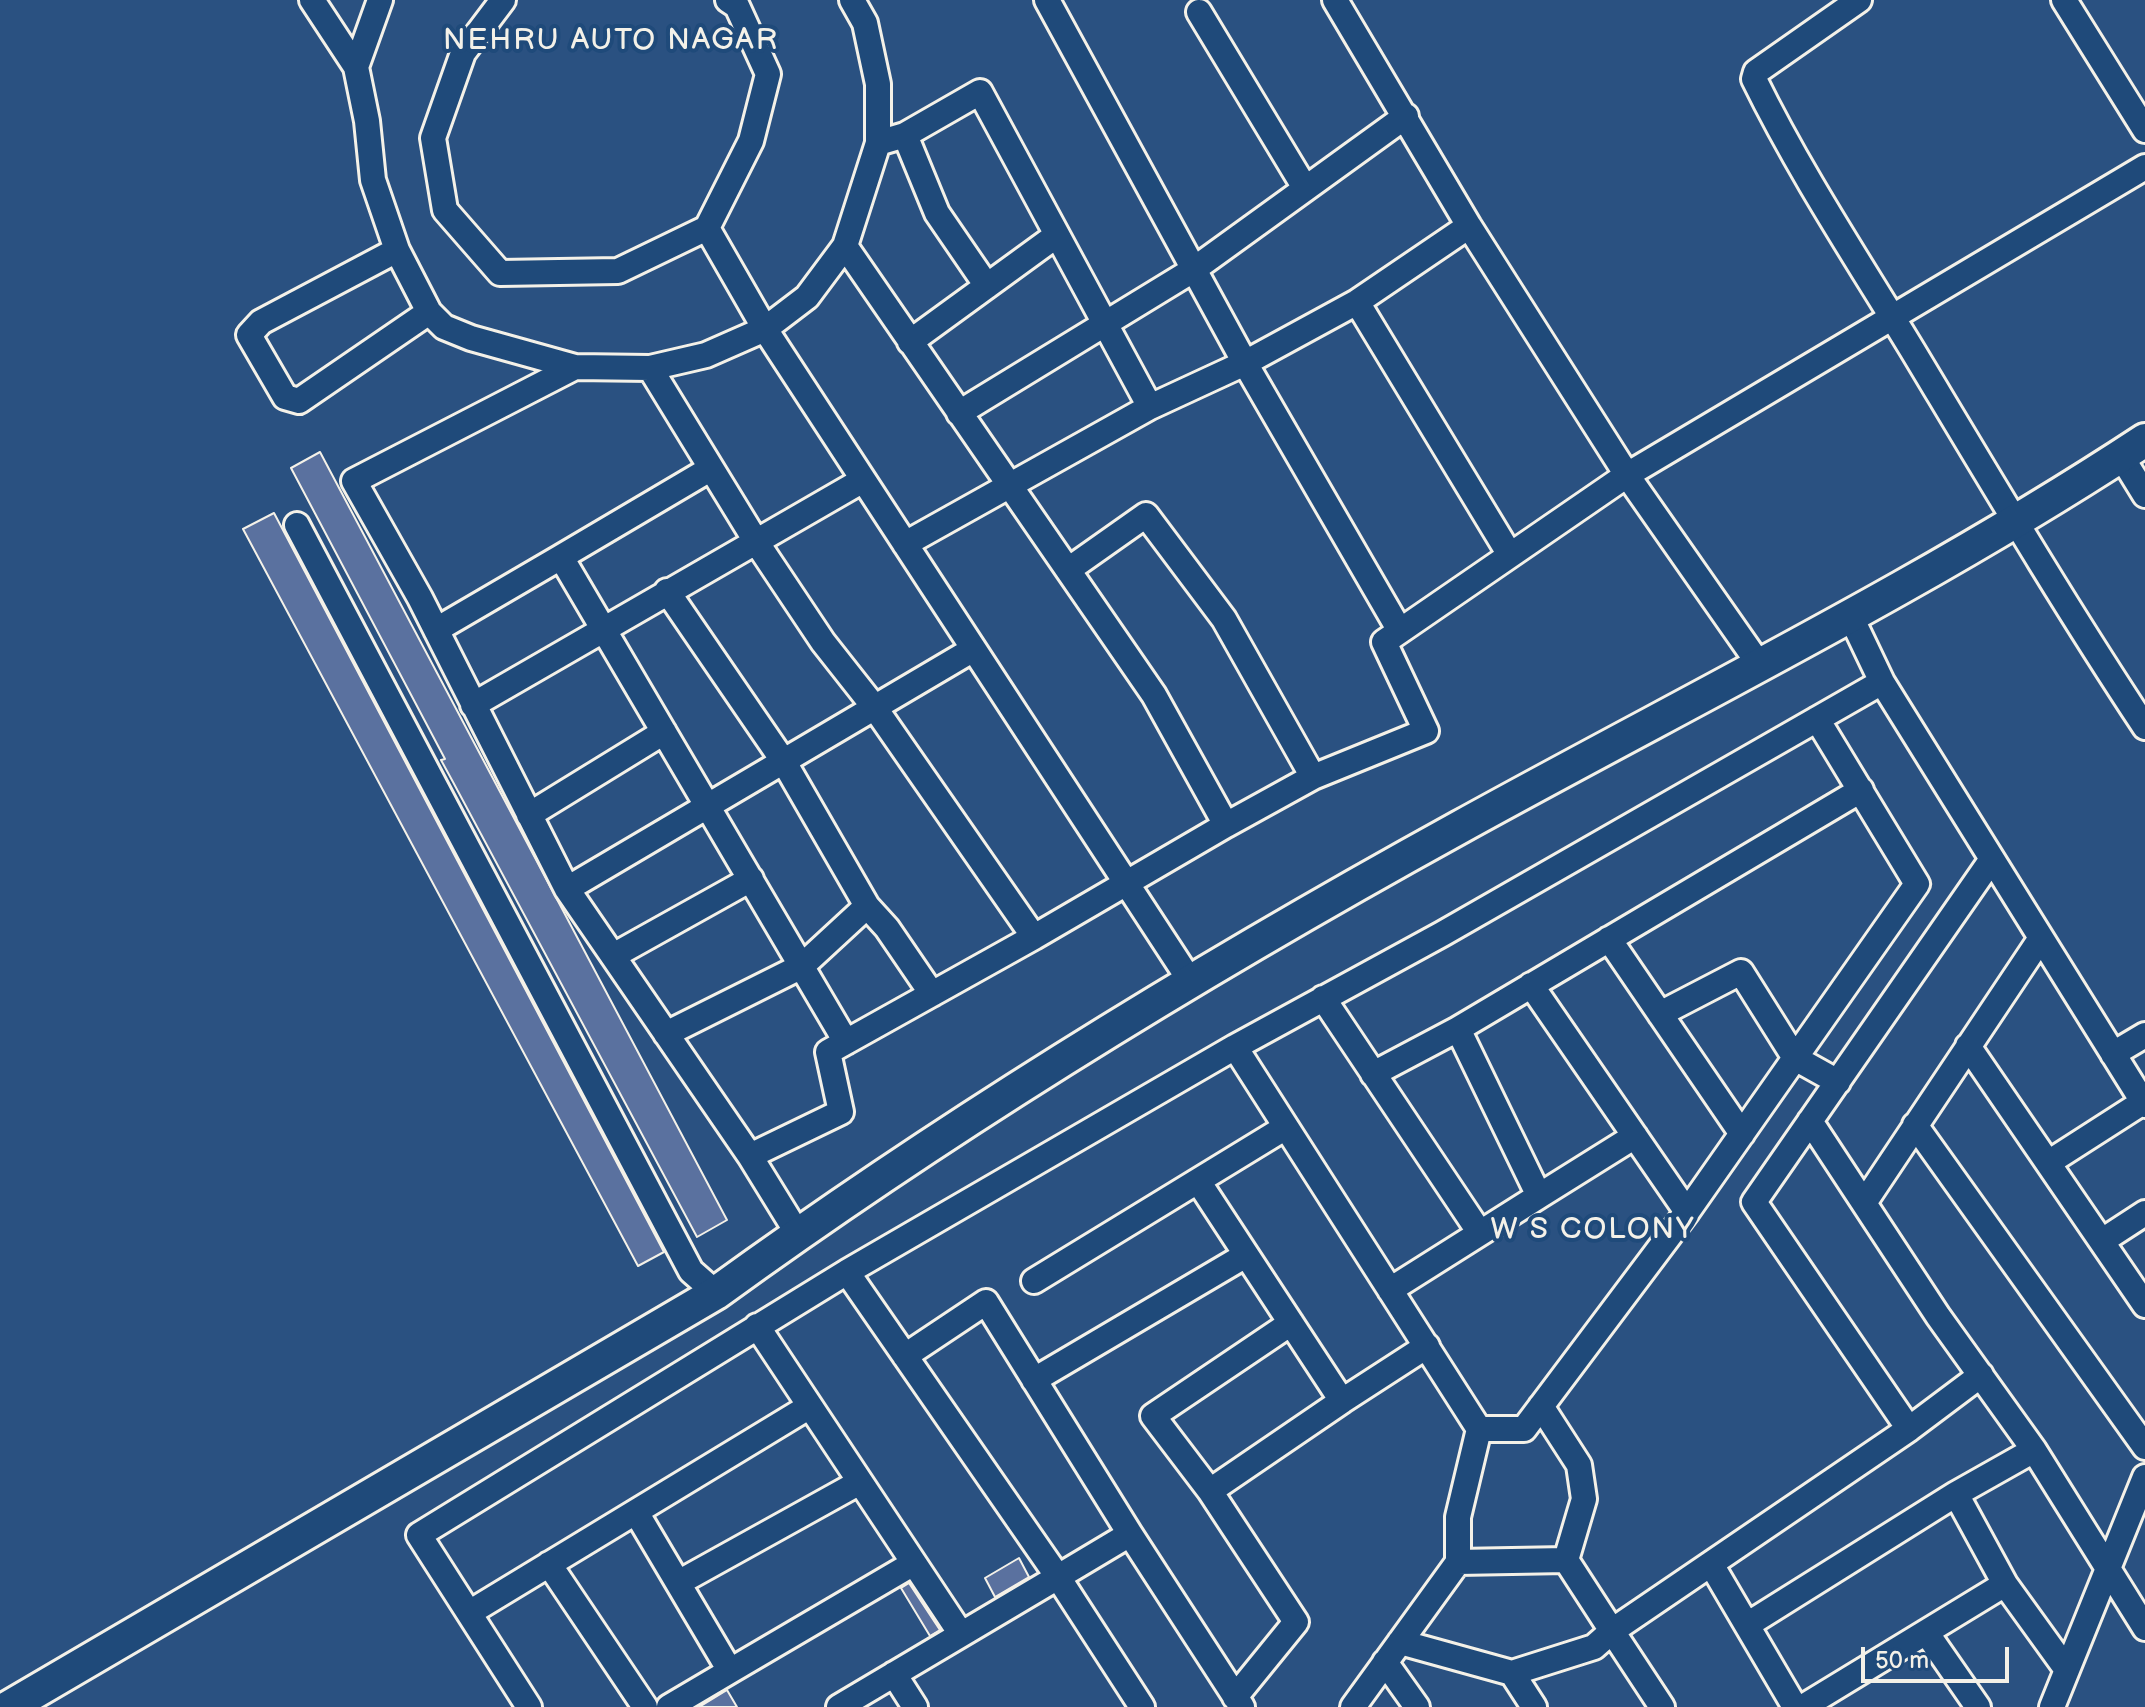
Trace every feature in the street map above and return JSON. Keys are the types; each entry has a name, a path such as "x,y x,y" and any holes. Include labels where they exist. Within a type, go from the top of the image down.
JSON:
{"main road":[{"path":"9,1707 716,1293 798,1234 1189,979 2016,522 2133,448"}],"street":[{"path":"312,0 356,67 367,121 373,180 397,250 429,312 444,327 471,338 575,367 650,368 706,355 765,329 807,297 845,246 878,143 878,84 865,23 852,0"},
{"path":"356,67 380,0"},
{"path":"503,0 463,53 433,138 445,210 500,273 618,271 707,228 751,141 768,74 737,6 728,0"},
{"path":"1047,0 1245,363 1400,631"},
{"path":"1335,0 1469,226 1627,475 1759,664"},
{"path":"1859,0 1794,42 1756,72 1754,79 1773,117 1891,315 2145,727"},
{"path":"2064,0 2145,130"},
{"path":"1199,12 1305,188"},
{"path":"878,143 905,135 980,92 1150,407"},
{"path":"959,413 1193,270 1406,116"},
{"path":"905,135 937,213 987,286"},
{"path":"750,1156 841,1112 828,1052 1127,886 1226,825 1313,777 1426,731 1384,642 1627,475 1891,315 2145,167"},
{"path":"905,544 1150,407 1245,363 1357,302 1469,226"},
{"path":"707,228 765,329 1189,979"},
{"path":"910,342 1057,235"},
{"path":"845,246 1154,695 1226,825"},
{"path":"397,250 261,322 249,335 285,397 299,401 429,312"},
{"path":"1357,302 1510,555"},
{"path":"575,367 354,481 436,630 567,889 750,1156 798,1234"},
{"path":"650,368 710,469 823,642 875,708 1034,937"},
{"path":"2133,448 2145,495"},
{"path":"436,630 710,469"},
{"path":"473,705 863,480"},
{"path":"1068,570 1146,515 1224,619 1313,777"},
{"path":"297,525 691,1271 716,1293"},
{"path":"561,557 846,1042"},
{"path":"667,591 784,762 867,906 887,928 932,994"},
{"path":"1850,615 1882,682 2144,1104 2048,1163"},
{"path":"567,889 972,650"},
{"path":"529,1707 419,1535 847,1272 1235,1047 1882,682"},
{"path":"1524,1429 1687,1212 1917,884 1817,719"},
{"path":"529,815 664,732"},
{"path":"1373,1074 1458,1029 1861,790"},
{"path":"1909,1429 1754,1202 1992,859"},
{"path":"613,956 751,879"},
{"path":"666,1034 802,966 867,906"},
{"path":"1864,1203 2041,938"},
{"path":"1609,939 1742,1134"},
{"path":"1660,1014 1741,972 1795,1058 1838,1082"},
{"path":"1531,985 1687,1212"},
{"path":"1323,998 1480,1233"},
{"path":"1458,1029 1539,1196"},
{"path":"2113,1054 2145,1035"},
{"path":"1968,1046 2145,1305"},
{"path":"1235,1047 1479,1429 1458,1517 1458,1562 1353,1707"},
{"path":"1810,1121 2034,1450 2145,1628"},
{"path":"1915,1125 2145,1447"},
{"path":"1034,1281 1286,1127"},
{"path":"1390,1290 1635,1136"},
{"path":"1198,1181 1342,1401"},
{"path":"2102,1241 2145,1213"},
{"path":"1034,1380 1246,1255"},
{"path":"847,1272 1058,1577 1142,1707"},
{"path":"905,1356 986,1302 1238,1702 1296,1622 1210,1491 1153,1416 1291,1323"},
{"path":"757,1326 961,1634"},
{"path":"1210,1491 1427,1346"},
{"path":"1392,1652 1512,1673 1594,1647 1612,1631 1909,1429 1981,1375"},
{"path":"469,1613 810,1406"},
{"path":"1541,1406 1579,1465 1584,1499 1566,1560 1662,1707"},
{"path":"1479,1429 1524,1429 1559,1434"},
{"path":"1747,1625 1956,1494 2034,1450"},
{"path":"2052,1707 2145,1477"},
{"path":"678,1583 860,1482"},
{"path":"1956,1494 2005,1584 2067,1670"},
{"path":"636,1512 730,1671"},
{"path":"839,1707 1130,1534"},
{"path":"1458,1562 1566,1560"},
{"path":"669,1707 914,1563"},
{"path":"549,1564 645,1707"},
{"path":"1711,1564 1795,1707"},
{"path":"1803,1707 2005,1584"},
{"path":"1926,1632 1978,1707"},
{"path":"1392,1652 1417,1707"},
{"path":"1512,1673 1534,1707"},
{"path":"894,1674 915,1707"}],"building":[{"path":"320,452 727,1220 697,1237 441,760 445,759 291,468"},
{"path":"274,513 664,1252 638,1266 243,529"},
{"path":"1019,1558 1029,1577 995,1597 985,1578"},
{"path":"909,1583 940,1630 930,1636 901,1588"},
{"path":"727,1690 737,1707 699,1707"}],"district":[{"name":"NEHRU AUTO NAGAR","path":"611,41"},
{"name":"W S COLONY","path":"1593,1230"}]}
